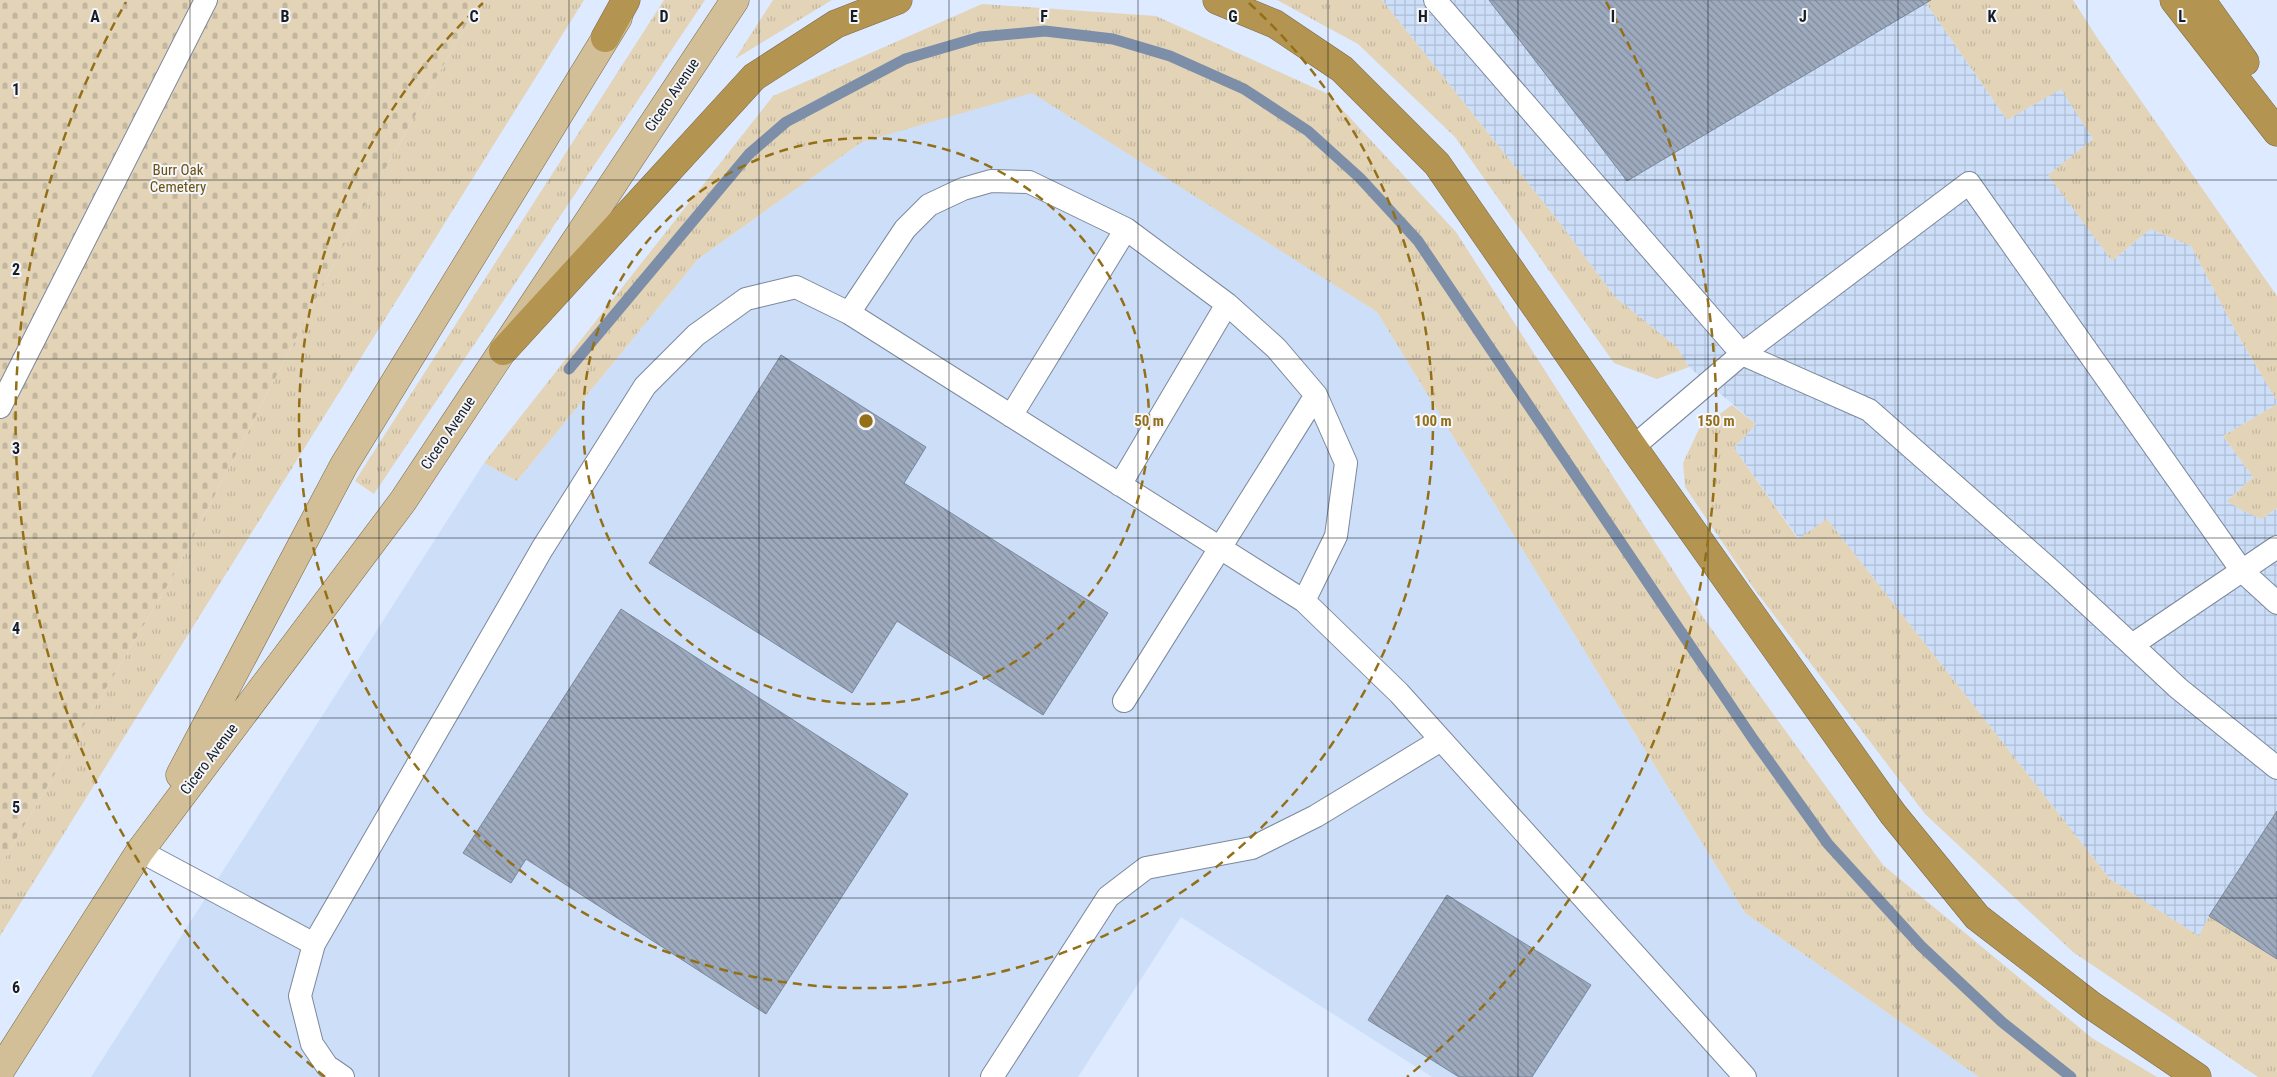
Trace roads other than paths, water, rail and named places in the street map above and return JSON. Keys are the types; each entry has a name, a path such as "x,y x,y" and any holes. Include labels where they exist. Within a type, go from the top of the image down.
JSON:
{"highway":[{"path":"605,38 628,0"},
{"path":"503,351 754,77 836,24 898,0"},
{"path":"1217,0 1275,24 1342,69 1437,164 1633,447 1893,814 1977,917 2091,1005 2197,1077"},
{"path":"2174,0 2277,132"},
{"path":"2201,0 2277,109"}],"main road":[{"name":"Cicero Avenue","path":"0,1071 140,851 403,501 735,0"},
{"name":"Cicero Avenue","path":"140,851 344,465 605,38"}],"lane":[{"path":"0,408 206,0"},
{"path":"1435,0 1742,354 1869,410 2056,574 2178,688 2277,768"},
{"path":"848,313 905,229 929,205 963,189 991,181 1029,182 1126,229 1227,304 1276,348 1316,395 1346,464 1336,536 1304,601"},
{"path":"1633,447 1742,354 1969,183 2242,571 2277,603"},
{"path":"1011,416 1126,229"},
{"path":"330,1073 312,1044 300,996 314,944 542,549 645,386 696,335 746,299 796,287 848,313 1304,601 1399,693 1745,1077"},
{"path":"1120,485 1227,304"},
{"path":"1124,701 1316,395"},
{"path":"2132,645 2277,547"},
{"path":"992,1077 1108,898 1146,868 1252,848 1316,816 1441,740"},
{"path":"140,851 314,944"}],"waterway":[{"path":"569,369 749,154 786,122 905,59 980,37 1045,31 1113,39 1170,56 1244,89 1308,131 1360,178 1418,241 1753,739 1828,844 1921,946 2002,1022 2071,1077"}],"park label":[{"name":"Burr Oak Cemetery","path":"178,178"}]}
